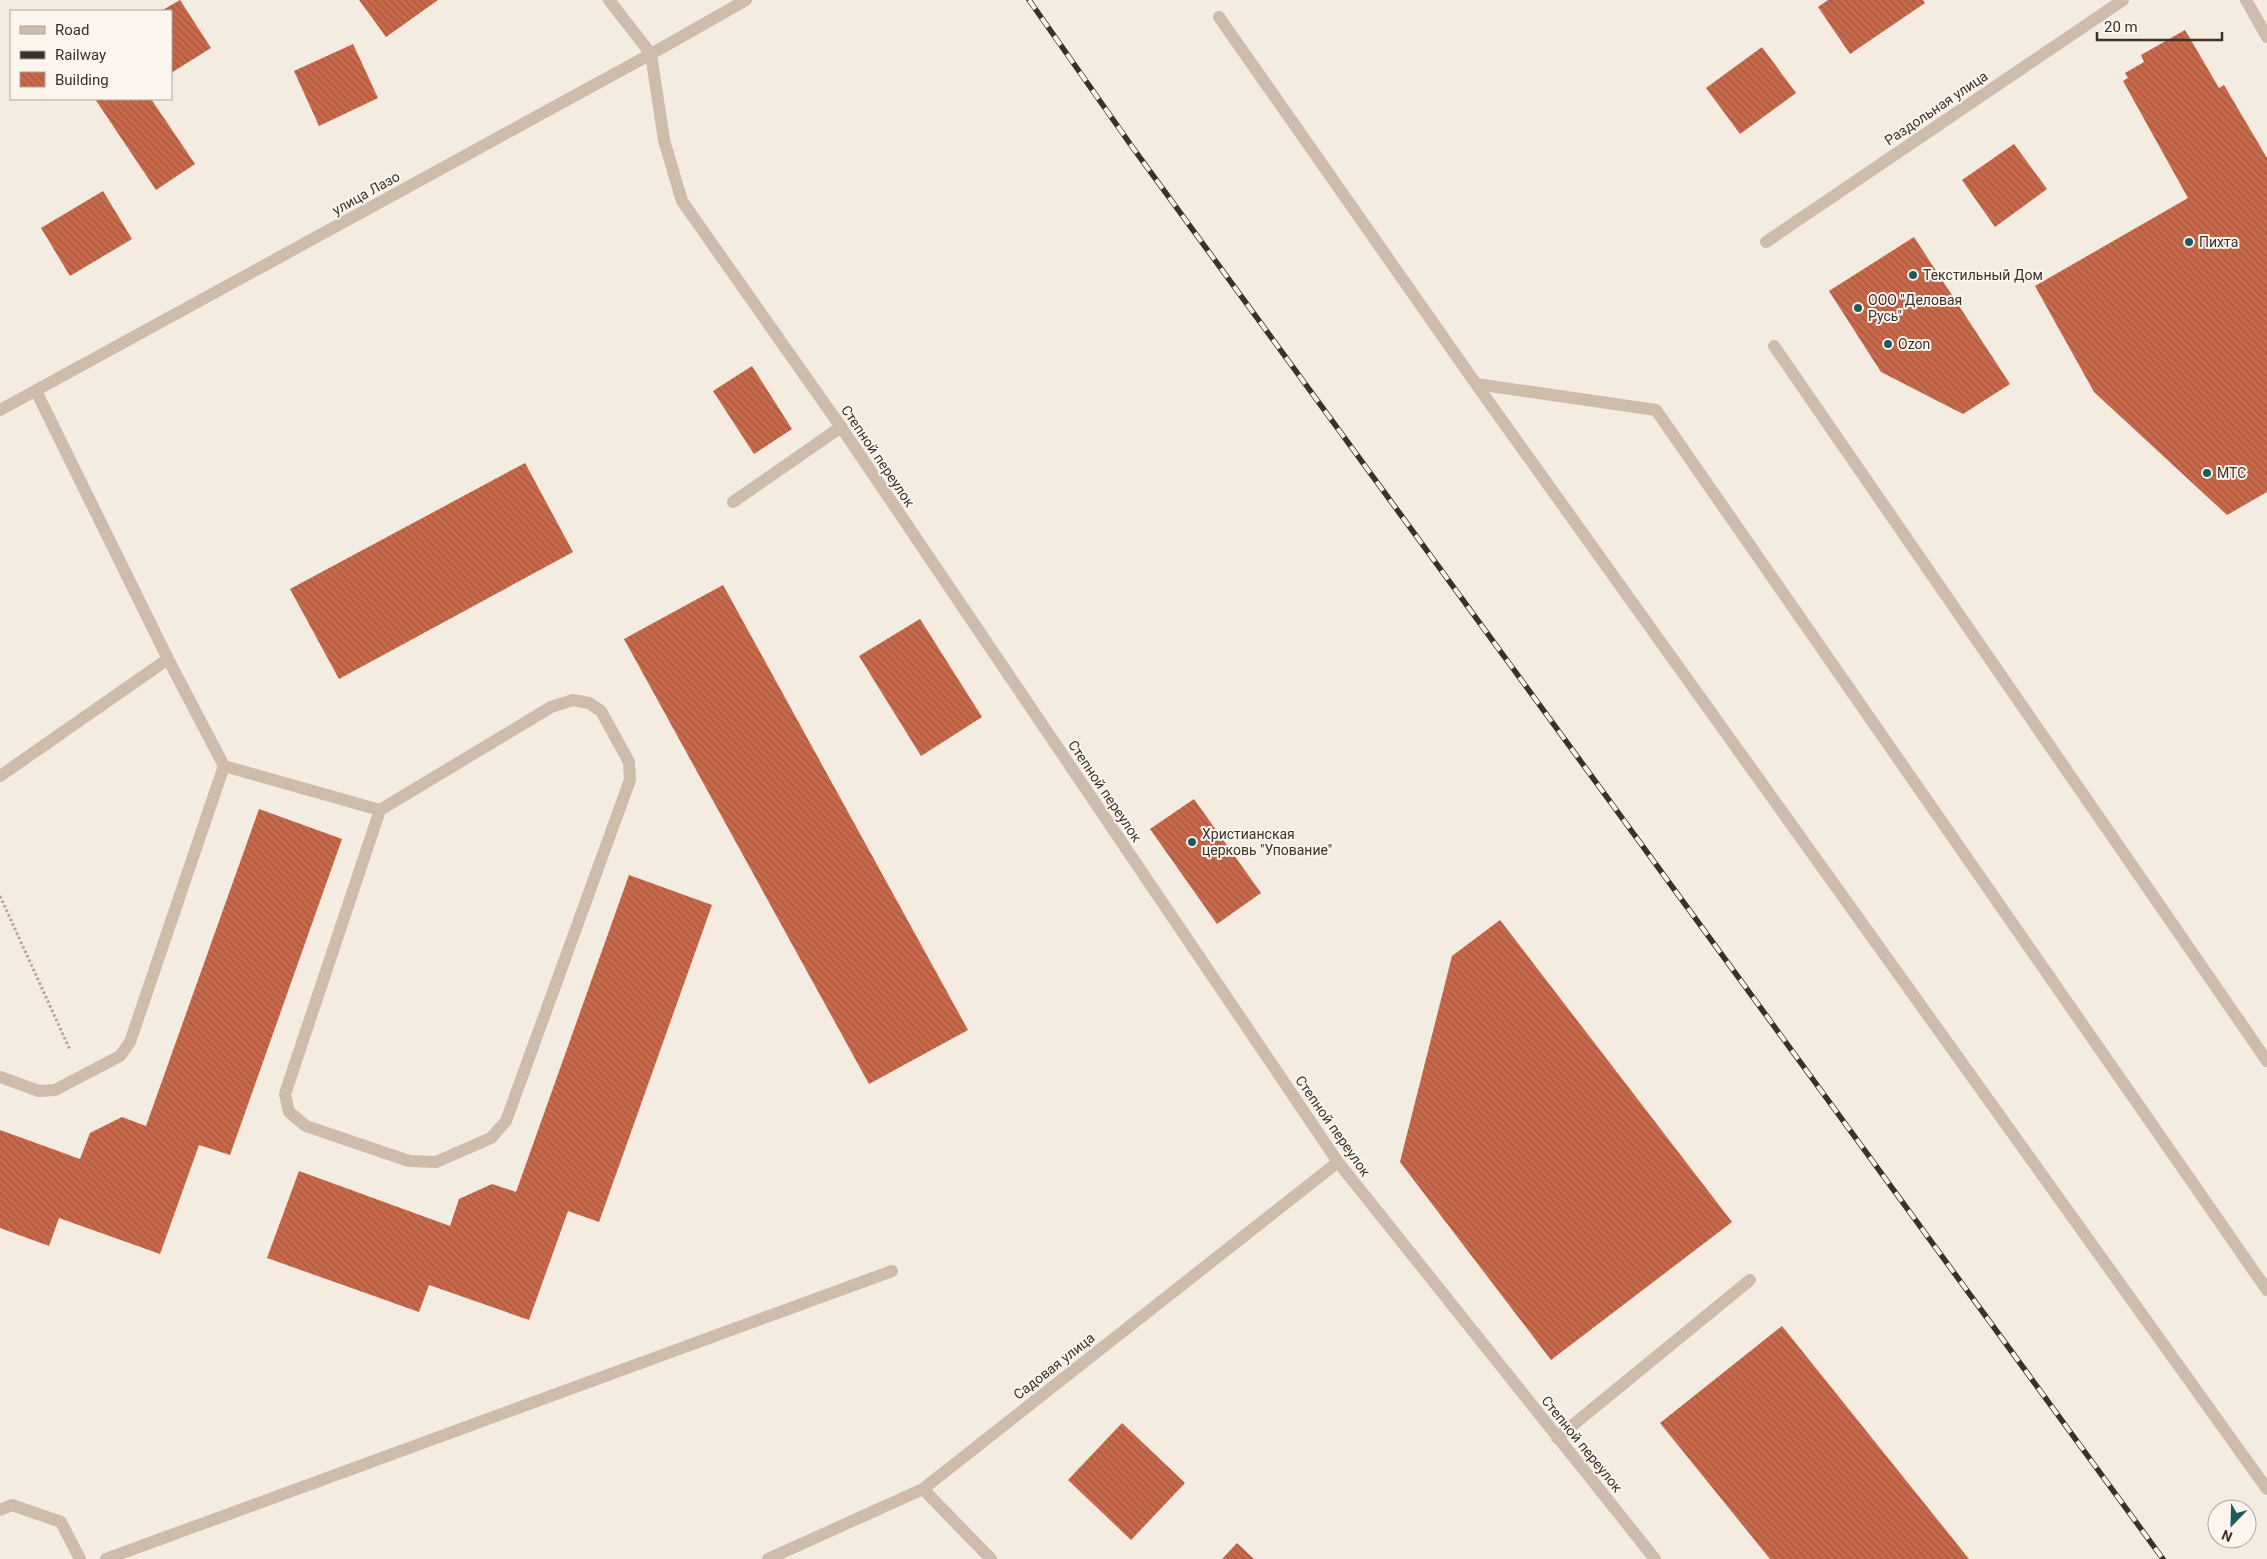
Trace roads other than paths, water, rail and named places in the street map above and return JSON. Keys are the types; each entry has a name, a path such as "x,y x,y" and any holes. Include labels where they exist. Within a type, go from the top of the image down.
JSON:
{"street":[{"name":"Степной переулок","path":"609,0 651,54 664,140 682,201 841,427 1338,1162 1655,1559"},
{"name":"улица Лазо","path":"0,410 651,54 746,0"},
{"name":"Раздольная улица","path":"1766,242 2123,0"},
{"path":"2246,0 2267,37"},
{"path":"1219,17 1476,384 2267,1489"},
{"path":"1774,346 2267,1061"},
{"path":"1476,384 1656,410 2267,1290"},
{"path":"0,1077 39,1091 55,1090 120,1056 130,1042 224,766 168,659 36,390"},
{"path":"733,502 841,427"},
{"path":"0,776 168,659"},
{"path":"224,766 380,810 551,707 573,700 589,703 601,711 629,762 630,780 506,1121 491,1138 436,1162 409,1162 306,1126 289,1112 285,1094 380,810"},
{"name":"Садовая улица","path":"768,1559 923,1489 1338,1162"},
{"path":"106,1559 892,1271"},
{"path":"1557,1438 1750,1280"},
{"path":"923,1489 991,1559"},
{"path":"0,1510 12,1505 61,1522 80,1559"}],"railway":[{"path":"1029,0 1133,148 2163,1559"}],"place":[{"name":"Пихта","path":"2189,242"},
{"name":"Текстильный Дом","path":"1913,275"},
{"name":"ООО \"Деловая Русь\"","path":"1858,308"},
{"name":"Ozon","path":"1888,344"},
{"name":"МТС","path":"2207,473"},
{"name":"Христианская церковь \"Упование\"","path":"1192,842"}]}
